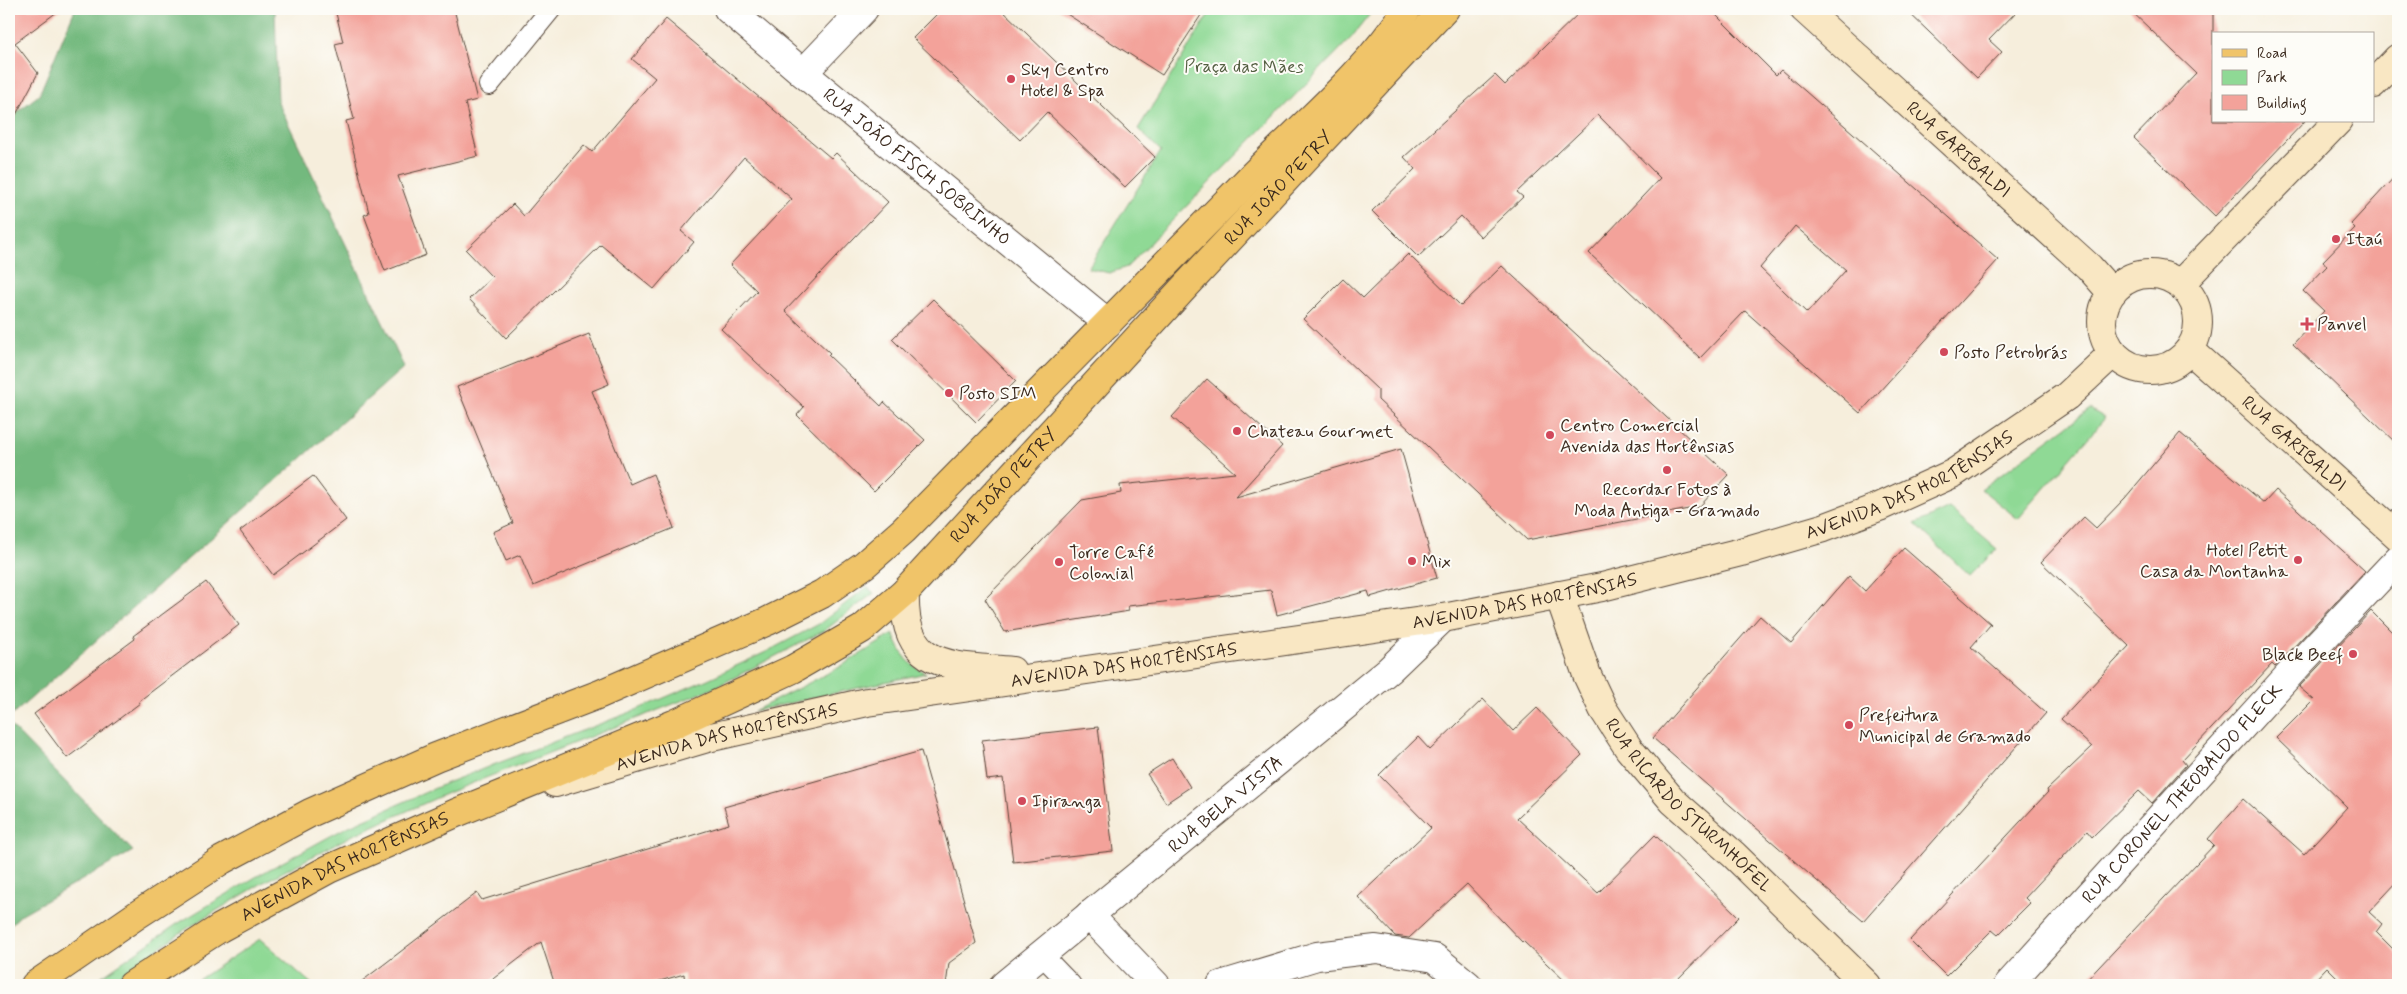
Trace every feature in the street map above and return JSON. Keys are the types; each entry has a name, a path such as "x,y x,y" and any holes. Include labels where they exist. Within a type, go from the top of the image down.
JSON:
{"main road":[{"name":"RUA JOÃO PETRY","path":"35,985 137,914 222,860 310,812 436,757 600,694 768,622 822,594 864,565 904,530 1274,153 1361,68 1407,9"},
{"name":"RUA JOÃO PETRY","path":"456,813 674,724 793,668 862,629 905,592 1445,9"},
{"name":"RUA GARIBALDI","path":"1804,9 2089,267 2111,292"},
{"path":"2374,83 2398,58"},
{"path":"2180,284 2337,122"},
{"path":"2144,274 2163,275 2180,284 2192,298 2199,315 2198,333 2190,350 2173,365 2152,371 2130,367 2112,354 2104,339 2101,322 2103,307 2111,292 2126,279 2144,274"},
{"name":"RUA GARIBALDI","path":"2190,350 2398,536"},
{"name":"AVENIDA DAS HORTÊNSIAS","path":"132,985 220,928 329,869 456,813 707,738 867,702 1443,618 1602,587 1740,552 1823,528 1879,507 1954,473 2067,396 2112,354"},
{"path":"905,592 904,611 908,633 918,650 934,659 951,665 1053,675"},
{"name":"RUA RICARDO STURMHOFEL","path":"1559,595 1587,675 1603,708 1629,749 1673,801 1734,854 1867,985"}],"street":[{"name":"RUA JOÃO FISCH SOBRINHO","path":"728,9 803,73 1108,322"},
{"path":"803,73 864,9"},
{"name":"RUA CORONEL THEOBALDO FLECK","path":"2008,985 2298,664 2398,559"},
{"name":"RUA BELA VISTA","path":"1004,985 1389,670 1443,618"},
{"path":"1089,915 1156,985"},
{"path":"1221,985 1317,956 1376,949 1435,958 1468,985"}],"lane":[{"path":"489,84 551,9"},
{"path":"1041,954 1071,985"}],"green space":[{"path":"75,9 275,9 278,102 404,367 9,718 9,118 39,95"},
{"name":"Praça das Mães","path":"1212,9 1374,9 1351,38 1127,267 1109,273 1088,268 1161,151 1138,129"},
{"path":"2090,409 2105,418 2018,519 1981,489"},
{"path":"1949,508 1997,549 1970,576 1915,524"},
{"path":"867,587 874,593 824,631 714,688 450,792 351,836 264,882 183,931 106,985 89,985 177,924 259,875 347,827 449,782 636,710 708,679 766,652 819,624"},
{"path":"893,634 909,662 926,673 754,711 838,668"},
{"path":"9,724 133,851 22,914 9,926"},
{"path":"260,939 313,985 190,985"}],"building":[{"path":"9,9 61,9 15,43 38,73 9,128"},
{"path":"335,9 454,9 477,100 465,103 478,156 398,176 426,255 385,271 364,215 369,213 346,121 354,119 335,44 343,42"},
{"path":"942,9 1001,9 1155,157 1125,187 1047,112 1020,140 913,38"},
{"path":"1059,9 1205,9 1162,75"},
{"path":"1583,9 1710,9 1776,75 1781,70 1998,260 1860,413 1745,311 1700,358 1589,253 1660,178 1598,115 1517,192 1523,197 1481,237 1461,216 1418,257 1372,211 1415,169 1404,157 1495,75 1505,85","holes":["1795,226 1846,270 1807,313 1760,268"]},
{"path":"1905,9 2019,9 1989,40 2002,52 1977,78"},
{"path":"2129,9 2213,9 2212,122 2304,122 2215,216 2134,138 2196,73"},
{"path":"666,19 831,158 836,153 888,202 785,311 830,353 828,355 881,406 884,402 925,440 874,491 797,415 804,407 721,329 757,291 730,265 792,199 744,157 681,231 694,242 654,289 601,245 506,338 469,299 492,277 466,250 513,204 524,216 584,145 592,152 655,78 632,59"},
{"path":"2398,173 2398,445 2293,344 2324,311 2303,291 2327,266 2323,261 2355,228 2351,224"},
{"name":"Centro Comercial Avenida das Hortênsias","path":"1408,254 1461,306 1502,266 1729,475 1699,507 1527,540 1378,400 1378,390 1303,319 1343,279 1363,298"},
{"path":"933,299 1016,381 976,422 892,339"},
{"path":"589,334 609,384 592,391 630,484 653,474 674,528 533,586 520,555 506,561 493,532 513,523 457,387"},
{"path":"1207,379 1282,446 1236,497 1401,449 1437,578 1370,597 1368,591 1277,615 1271,590 1128,606 1129,611 1005,632 985,599 1082,500 1121,493 1120,485 1235,473 1172,417"},
{"path":"2180,433 2264,503 2276,490 2365,571 2275,667 2272,664 2182,760 2186,765 2152,803 2139,791 2092,837 2087,831 2025,898 2030,903 1998,935 1992,930 1946,976 1910,940 2048,792 2047,790 2092,747 2061,719 2129,646 2041,562 2084,517 2096,528 2125,498"},
{"path":"313,476 346,520 273,575 240,531"},
{"name":"Prefeitura Municipal de Gramado","path":"1904,548 1991,624 1971,647 2046,713 1863,921 1653,738 1760,616 1791,643 1849,576 1865,591"},
{"path":"206,582 239,625 67,758 34,714 135,639 133,636"},
{"path":"2371,611 2398,638 2398,881 2369,912 2382,924 2376,932 2398,954 2398,985 2345,985 2327,967 2310,985 2082,985 2214,845 2208,839 2243,799 2304,854 2347,807 2276,738 2314,700 2299,687"},
{"path":"1483,699 1513,731 1537,708 1582,755 1517,818 1598,893 1655,835 1739,917 1672,985 1569,985 1522,942 1467,884 1409,938 1395,936 1358,897 1431,828 1379,775 1418,737 1430,750"},
{"path":"1098,727 1113,851 1013,862 1003,778 987,780 982,740"},
{"path":"921,751 976,943 949,963 946,985 685,985 684,974 646,985 555,985 541,942 485,985 357,985 477,893 482,900 729,824 724,807"},
{"path":"1172,758 1190,787 1166,803 1147,774"}],"place":[{"name":"Sky Centro Hotel & Spa","path":"1011,79"},
{"name":"Itaú","path":"2336,239"},
{"name":"Panvel","path":"2307,324"},
{"name":"Posto Petrobrás","path":"1944,352"},
{"name":"Posto SIM","path":"949,393"},
{"name":"Chateau Gourmet","path":"1237,431"},
{"name":"Centro Comercial Avenida das Hortênsias","path":"1550,435"},
{"name":"Recordar Fotos à Moda Antiga - Gramado","path":"1667,470"},
{"name":"Hotel Petit Casa da Montanha","path":"2298,560"},
{"name":"Mix","path":"1412,561"},
{"name":"Torre Café Colonial","path":"1059,562"},
{"name":"Black Beef","path":"2353,654"},
{"name":"Prefeitura Municipal de Gramado","path":"1849,725"},
{"name":"Ipiranga","path":"1022,801"}]}
